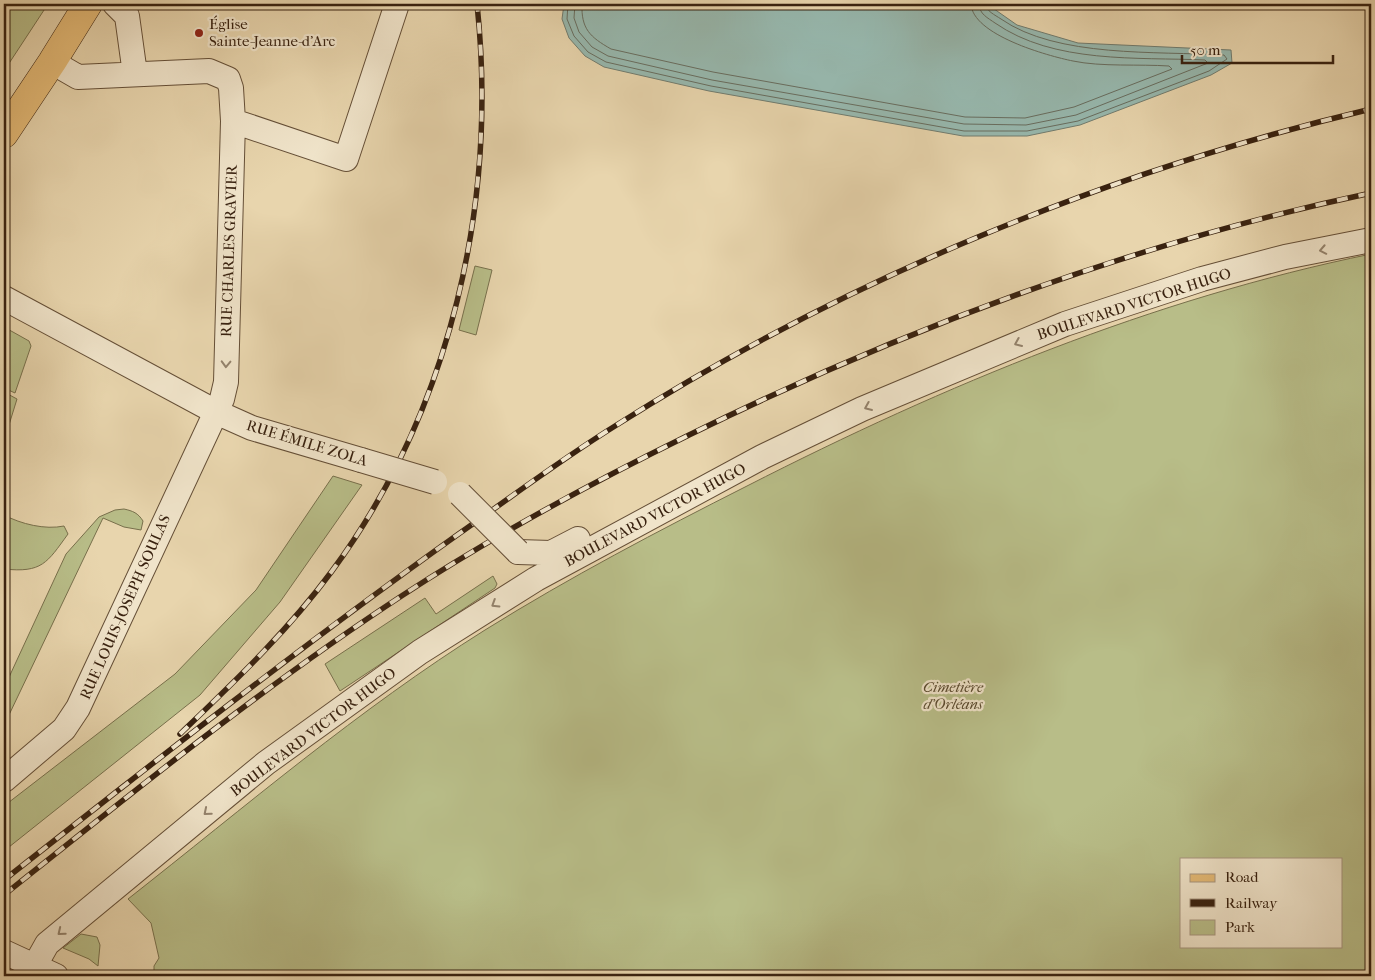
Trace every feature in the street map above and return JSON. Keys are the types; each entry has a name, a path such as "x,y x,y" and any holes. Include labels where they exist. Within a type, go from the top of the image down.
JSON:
{"main road":[{"path":"4,134 88,4"}],"street":[{"path":"52,62 78,77 135,74 128,16 115,4"},
{"path":"233,121 346,158 397,4"},
{"name":"RUE CHARLES GRAVIER","path":"135,74 209,71 228,79 231,88 233,121 226,382 216,412"},
{"name":"BOULEVARD VICTOR HUGO","path":"32,971 47,944 266,763 420,652 536,579 762,457 862,409 1065,324 1202,279 1285,257 1371,240"},
{"name":"RUE ÉMILE ZOLA","path":"4,298 216,412 252,428 435,482 460,494 518,552 536,579"},
{"name":"RUE LOUIS-JOSEPH SOULAS","path":"4,780 64,729 78,708 216,412"},
{"path":"518,552 552,553 609,523 638,524"},
{"path":"4,952 32,971 56,976"}],"green space":[{"path":"4,4 48,4 4,71"},
{"name":"Cimetière d'Orléans","path":"1371,254 1371,976 154,976 154,966 159,958 151,923 128,899 259,794 438,660 549,591 647,537 897,413 1051,349 1209,295 1289,273"},
{"path":"475,266 492,270 476,335 459,330"},
{"path":"4,327 29,341 31,346 15,393 4,388"},
{"path":"4,392 17,399 4,441"},
{"path":"333,476 362,485 280,602 200,695 4,851 4,806 175,674 256,590"},
{"path":"124,509 135,513 141,518 143,521 141,530 124,527 103,518 8,717 4,719 4,688 66,554 99,517 115,510"},
{"path":"4,515 33,525 64,526 68,534 49,559 42,564 27,569 4,569"},
{"path":"493,576 497,584 495,588 340,691 325,664 425,598 436,614"},
{"path":"81,934 97,937 100,945 98,966 89,959 63,948"}],"water":[{"path":"564,4 987,4 1017,25 1078,43 1231,50 1232,63 1211,75 1080,125 1027,136 963,136 709,91 604,67 585,56 569,38 562,19"}],"railway":[{"path":"180,734 259,656 315,593 373,509 408,442 436,373 457,301 472,228 480,153 482,79 477,4"},
{"path":"120,789 346,616 549,470 615,426 703,373 793,323 886,278 980,236 1076,198 1174,164 1272,135 1371,109"},
{"path":"4,895 200,740 351,630 473,551 544,510 616,472 771,396 854,359 1022,293 1108,263 1195,237 1283,213 1371,193"},
{"path":"4,880 125,785"}],"place":[{"name":"Église Sainte-Jeanne-d'Arc","path":"199,33"}]}
